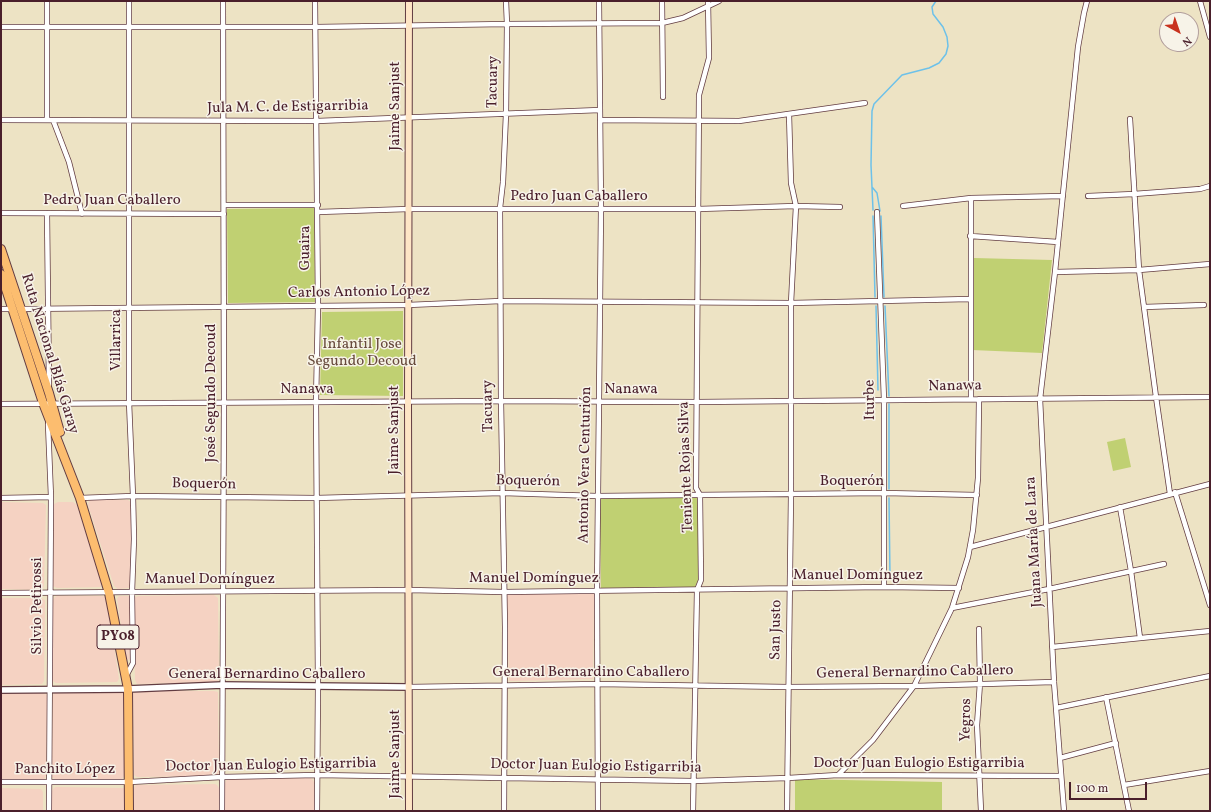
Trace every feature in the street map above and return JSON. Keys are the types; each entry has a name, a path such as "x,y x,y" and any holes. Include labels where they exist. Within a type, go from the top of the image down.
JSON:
{"highway":[{"name":"Ruta Nacional Blás Garay","path":"1,249 17,309 80,498 109,593 128,689 130,782 129,811"},
{"name":"Ruta Nacional Blás Garay","path":"1,274 17,309 49,393 48,415 70,469"}],"main road":[{"name":"Jaime Sanjust","path":"409,1 409,811"}],"street":[{"path":"46,1 47,120"},
{"name":"Villarrica","path":"126,677 133,663 132,592 134,496 129,402 129,1"},
{"name":"José Segundo Decoud","path":"222,811 224,402 223,1"},
{"name":"Guaira","path":"315,1 318,205 316,402 318,686 317,811"},
{"name":"Tacuary","path":"504,811 504,592 500,208 503,182 506,114 506,1"},
{"name":"Antonio Vera Centurión","path":"598,811 597,496 601,209 599,1"},
{"path":"662,1 663,97"},
{"path":"1,27 316,27 662,23 683,18 708,4 719,1"},
{"name":"Juana María de Lara","path":"1064,811 1054,682 1040,399 1055,272 1078,47 1087,1"},
{"path":"1200,1 1210,36"},
{"name":"Teniente Rojas Silva","path":"693,811 697,590 701,580 700,495 696,488 698,94 709,58 708,4"},
{"path":"600,120 739,121 865,103"},
{"name":"Jula M. C. de Estigarribia","path":"1,120 317,121 600,110"},
{"name":"San Justo","path":"787,811 791,494 791,303 796,206 791,183 789,114"},
{"path":"53,120 69,162 82,214"},
{"path":"1130,120 1139,270 1170,494"},
{"path":"1088,196 1200,189 1210,186"},
{"path":"903,206 971,198 1063,196"},
{"path":"971,198 971,399"},
{"path":"224,205 318,205"},
{"name":"Pedro Juan Caballero","path":"318,212 500,208 698,209 796,206 840,207"},
{"name":"Iturbe","path":"877,212 884,400 884,586"},
{"name":"Pedro Juan Caballero","path":"1,213 224,214"},
{"path":"47,213 49,393"},
{"path":"970,236 1058,242"},
{"path":"1055,272 1139,270 1210,264"},
{"name":"Carlos Antonio López","path":"1,309 408,305 501,301 791,303 970,299"},
{"path":"1144,307 1204,305"},
{"name":"Nanawa","path":"1,404 129,402 697,402 1210,397"},
{"path":"838,775 873,740 914,686 952,608 959,588 974,530 977,495 979,399"},
{"name":"Silvio Petirossi","path":"48,415 51,497 51,690 49,811"},
{"path":"970,547 1210,484"},
{"path":"1176,492 1210,605"},
{"name":"Boquerón","path":"80,498 134,496 316,498 502,493 597,496 884,493 977,495"},
{"path":"1,498 51,497"},
{"path":"1120,507 1131,571 1140,638"},
{"path":"952,608 1164,564"},
{"name":"Manuel Domínguez","path":"1,593 50,594 408,590 504,592 884,586 959,588"},
{"name":"Yegros","path":"979,629 980,683 977,725 981,811"},
{"path":"1052,647 1210,631"},
{"path":"1056,708 1210,676"},
{"name":"General Bernardino Caballero","path":"1,690 128,689 222,685 408,686 598,684 788,687 914,686 1054,682"},
{"path":"1106,697 1129,811"},
{"path":"1060,758 1116,743"},
{"path":"1124,785 1210,770"},
{"name":"Doctor Juan Eulogio Estigarribia","path":"130,782 222,777 317,775 693,781 838,775 1061,776"},
{"name":"Panchito López","path":"1,782 130,782"}],"shaded area":[{"path":"128,500 131,502 131,585 129,588 118,589 114,586 88,505 89,501"},
{"path":"1,502 43,503 46,505 44,586 42,590 1,589"},
{"path":"58,502 73,502 77,505 102,582 101,587 57,588 53,586 54,504"},
{"path":"594,593 593,679 509,681 507,594"},
{"path":"214,595 218,598 219,680 215,682 137,684 135,680 134,598 138,596"},
{"path":"57,596 103,596 107,598 119,679 117,682 56,683 53,681 53,600"},
{"path":"119,596 129,596 130,598 130,660 126,659 117,599"},
{"path":"1,598 41,598 45,600 44,681 42,684 1,685"},
{"path":"137,691 218,692 219,772 217,776 137,777 134,775 133,693"},
{"path":"55,692 121,692 124,694 124,776 122,779 55,779 52,777 53,695"},
{"path":"1,693 43,693 47,695 46,776 44,779 1,780"},
{"path":"310,778 314,782 314,811 225,811 225,783 227,779"},
{"path":"215,784 219,788 219,811 134,811 134,788 136,785"},
{"path":"56,787 124,788 125,811 52,811 52,791"},
{"path":"1,788 41,789 43,792 43,811 1,811"}],"green space":[{"path":"314,208 315,302 228,303 227,209"},
{"path":"974,258 1052,260 1042,353 972,350"},
{"name":"Infantil Jose Segundo Decoud","path":"403,311 403,396 320,395 322,312"},
{"path":"1125,438 1131,467 1113,471 1107,442"},
{"path":"698,498 698,580 695,587 601,588 600,499"},
{"path":"795,779 942,782 942,811 795,811"}],"waterway":[{"path":"873,210 871,165 872,111 874,104 902,75 929,68 939,63 946,54 948,46 947,37 943,27 933,14 932,7 936,1"},
{"path":"872,187 877,193 880,211"},
{"path":"873,216 875,297"},
{"path":"881,216 884,297"},
{"path":"876,306 878,390"},
{"path":"885,306 889,396"},
{"path":"889,404 889,489"},
{"path":"889,498 890,578"}]}
